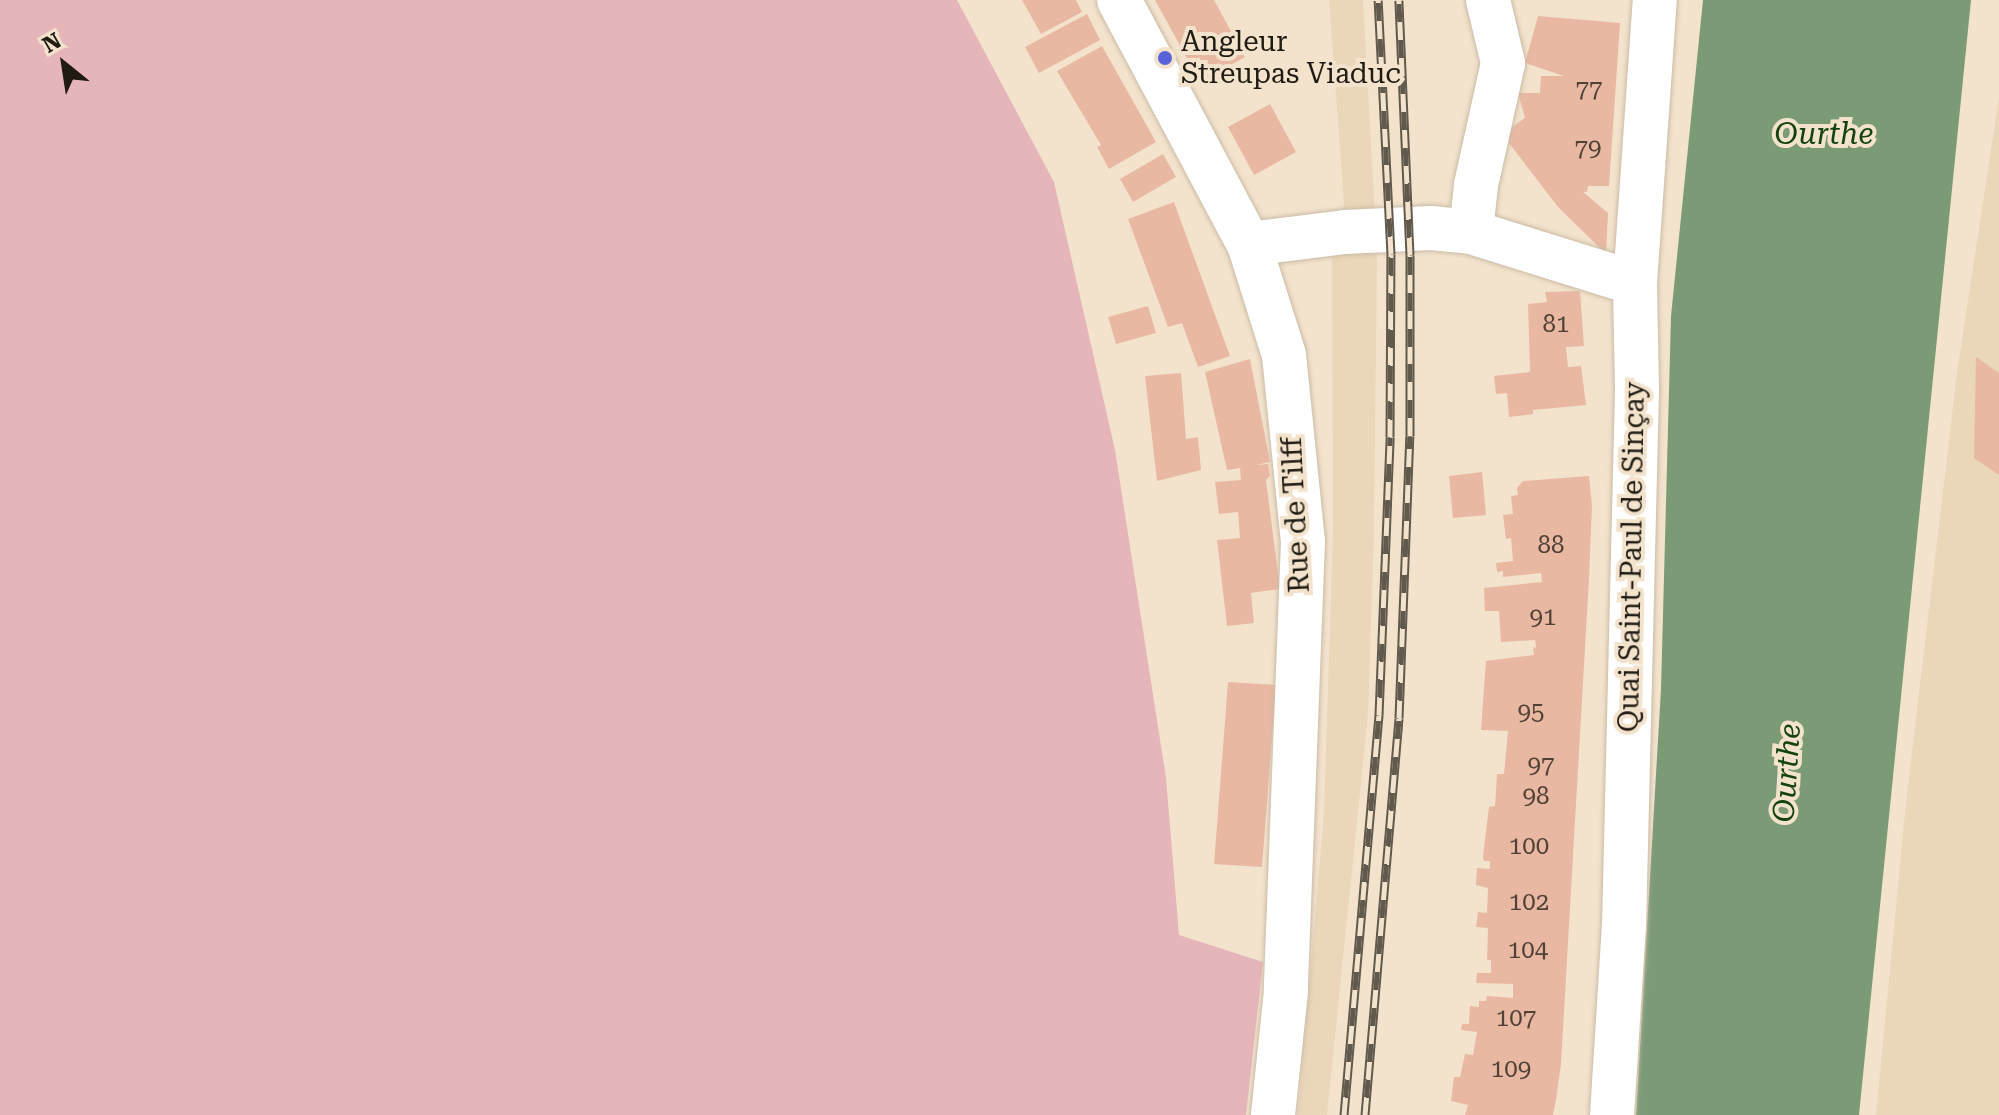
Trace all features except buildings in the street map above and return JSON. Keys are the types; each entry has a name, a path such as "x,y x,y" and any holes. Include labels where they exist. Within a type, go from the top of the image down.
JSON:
{"street":[{"name":"Rue de Tilff","path":"1119,0 1249,244 1284,355 1303,541 1286,991 1273,1115"},
{"path":"1471,232 1476,185 1503,63 1488,0"},
{"name":"Quai Saint-Paul de Sinçay","path":"1612,1115 1624,926 1637,390 1635,283 1655,0"},
{"path":"1249,244 1345,232 1431,228 1471,232 1635,283"}],"shaded area":[{"path":"0,0 957,0 1054,182 1115,450 1166,778 1179,935 1263,962 1246,1115 0,1115"},
{"path":"1329,0 1363,0 1377,252 1374,534 1368,714 1327,1115 1298,1115 1324,813 1333,530 1332,252 1343,251 1344,203"},
{"path":"1999,97 1999,1115 1876,1115 1906,803 1957,373"}],"water":[{"name":"Ourthe","path":"1703,0 1971,0 1859,1115 1636,1115 1661,689 1671,316"}],"railway":[{"path":"1344,1115 1379,715 1390,437 1391,254 1378,0"},
{"path":"1365,1115 1399,718 1410,436 1410,255 1399,0"}],"place":[{"name":"Angleur Streupas Viaduc","path":"1165,58"}]}
